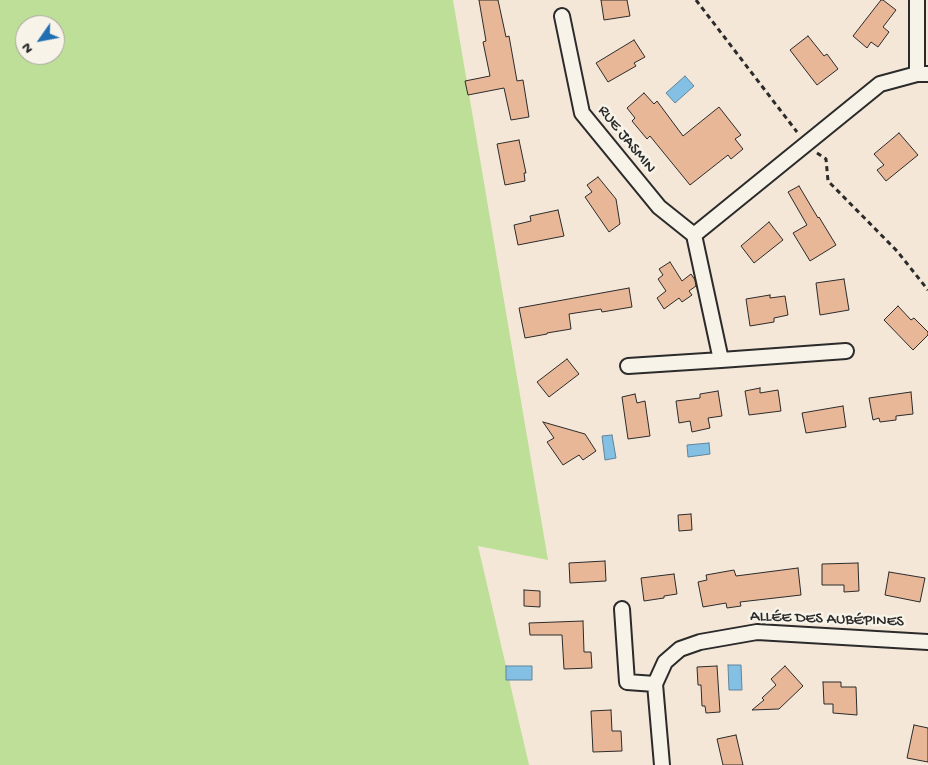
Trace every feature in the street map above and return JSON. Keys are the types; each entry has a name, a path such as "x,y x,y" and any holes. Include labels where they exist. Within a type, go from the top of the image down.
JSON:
{"street":[{"path":"721,360 694,236 880,84 923,74 917,0"},
{"name":"RUE JASMIN","path":"562,16 582,113 659,207 694,236"},
{"path":"628,366 846,351"},
{"path":"622,610 627,682 655,684 662,765"},
{"name":"ALLÉE DES AUBÉPINES","path":"655,684 665,662 680,649 700,642 757,632 928,642"}],"green space":[{"path":"0,0 453,0 548,560 478,546 529,765 0,765"}],"water":[{"path":"685,76 694,86 675,103 666,93"},
{"path":"612,435 616,458 605,460 602,436"},
{"path":"709,443 710,454 688,457 687,445"},
{"path":"728,665 741,665 742,690 729,690"},
{"path":"506,666 532,666 532,680 506,680"}],"building":[{"path":"479,0 498,0 506,37 509,36 517,81 523,80 529,117 511,120 504,88 468,95 465,81 490,76 483,42 486,41"},
{"path":"601,0 627,0 630,16 604,20"},
{"path":"881,0 896,10 883,27 889,32 878,47 871,42 867,48 853,36"},
{"path":"808,36 824,56 827,54 838,69 817,85 790,50"},
{"path":"634,40 645,57 634,63 636,66 608,82 596,63"},
{"path":"644,93 654,104 657,101 683,136 719,107 741,135 735,139 743,149 731,159 728,155 690,185 650,136 647,139 632,121 635,118 627,108"},
{"path":"899,133 918,155 886,181 877,170 884,165 874,154"},
{"path":"519,140 526,173 524,173 525,181 505,185 497,144"},
{"path":"598,177 616,199 620,224 609,232 585,197 592,192 587,185"},
{"path":"799,186 836,245 810,261 793,233 807,225 788,192"},
{"path":"558,210 564,236 518,245 514,225 531,221 530,216"},
{"path":"769,222 783,240 754,263 741,246"},
{"path":"670,262 682,281 691,274 696,286 689,291 692,295 682,302 679,298 664,309 657,298 666,291 658,279 663,275 659,269"},
{"path":"844,279 849,310 820,315 816,283"},
{"path":"629,288 632,307 602,312 601,309 569,314 571,329 525,338 519,308"},
{"path":"770,295 770,298 785,296 788,315 774,318 774,322 750,326 746,299"},
{"path":"898,306 911,320 914,318 928,332 928,335 913,350 884,320"},
{"path":"567,359 579,374 549,397 537,382"},
{"path":"760,388 760,393 778,390 781,411 749,415 745,391"},
{"path":"718,391 722,416 708,418 710,428 692,432 690,421 679,423 676,401 700,398 700,394"},
{"path":"911,392 913,414 896,416 896,420 880,422 879,418 873,420 869,398"},
{"path":"635,394 637,403 645,401 650,436 628,439 622,397"},
{"path":"843,406 846,427 806,433 802,413"},
{"path":"543,422 585,434 596,451 583,460 579,455 563,465 547,442 554,438"},
{"path":"691,514 692,530 679,531 678,515"},
{"path":"605,561 606,581 570,583 569,563"},
{"path":"858,563 859,591 844,592 844,585 822,585 822,564"},
{"path":"798,568 801,595 740,602 741,606 727,608 726,603 703,607 698,582 707,580 706,575 734,570 736,576"},
{"path":"889,572 925,578 920,602 885,595"},
{"path":"674,574 677,594 644,601 641,578"},
{"path":"524,590 540,591 540,607 524,606"},
{"path":"583,621 584,652 591,652 592,668 564,669 562,635 530,635 529,623"},
{"path":"717,666 720,712 706,713 705,706 702,706 701,685 698,685 697,667"},
{"path":"785,666 803,686 779,709 752,710 764,700 762,698 776,685 771,679"},
{"path":"823,682 841,682 841,687 856,687 857,715 833,713 833,704 824,704"},
{"path":"611,710 612,731 621,731 622,751 593,752 591,711"},
{"path":"914,725 928,728 928,762 907,758"},
{"path":"736,735 743,765 723,765 717,739"}]}
